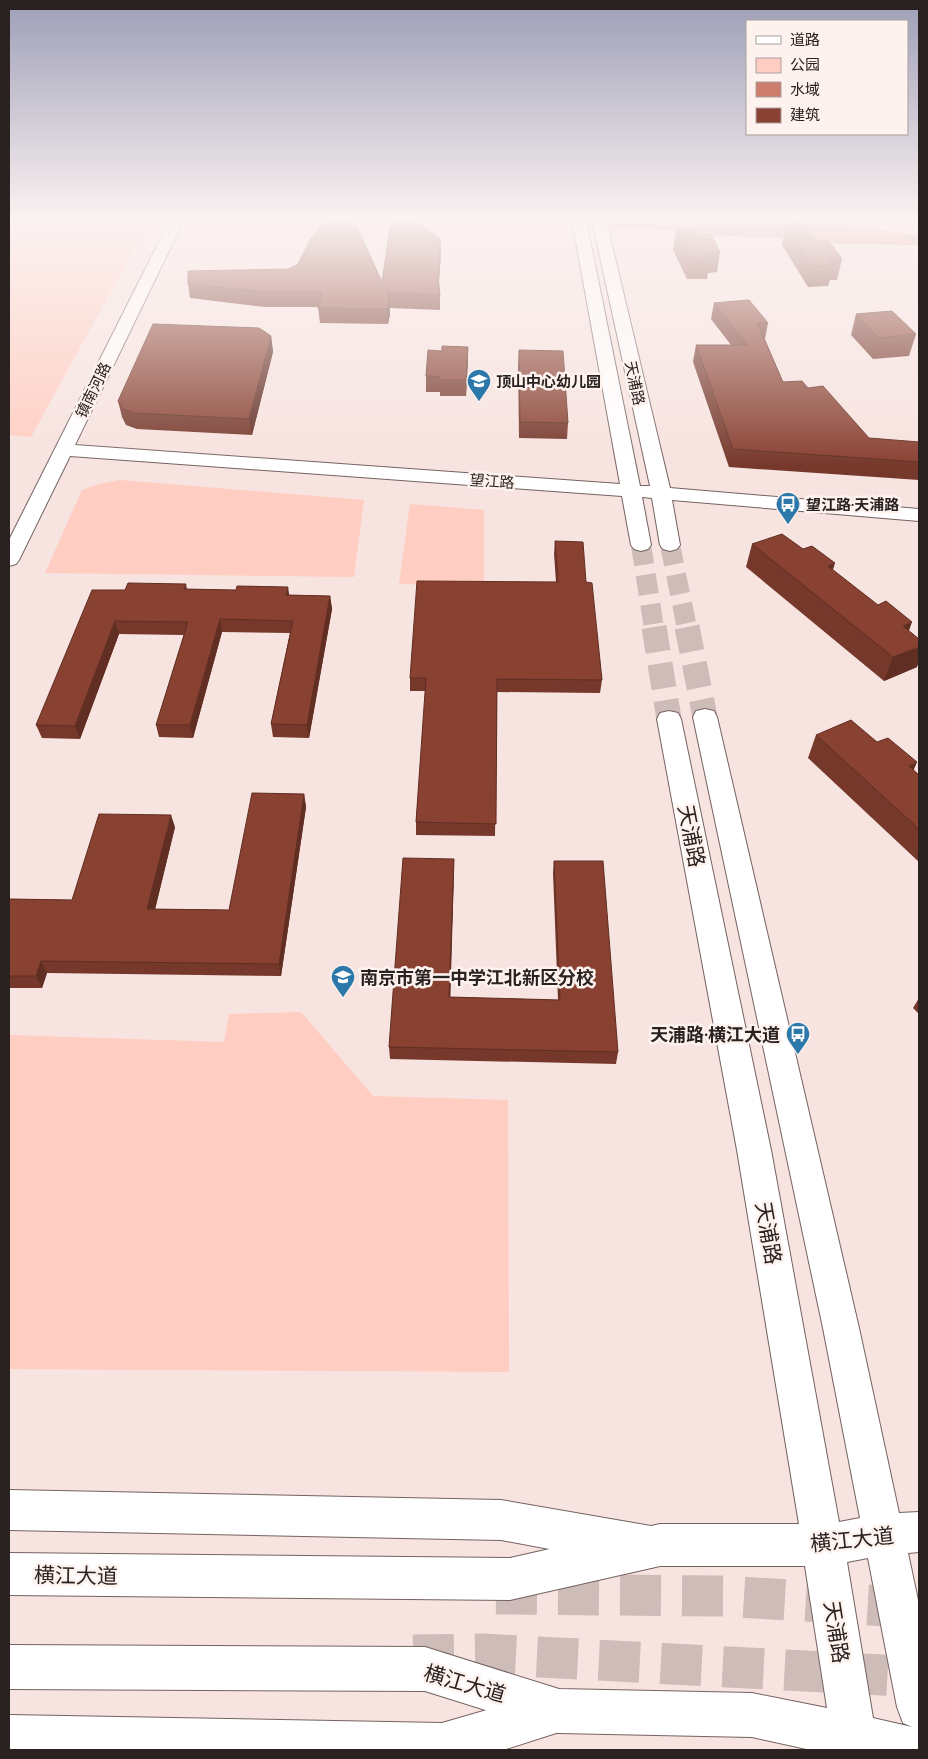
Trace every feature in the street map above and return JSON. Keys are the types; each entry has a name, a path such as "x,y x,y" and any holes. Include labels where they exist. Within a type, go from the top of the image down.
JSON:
{"main road":[{"name":"镇南河路","path":"9,560 137,302"},
{"name":"天浦路","path":"595,302 641,545"},
{"name":"天浦路","path":"618,302 661,493 670,545"},
{"name":"望江路","path":"64,450 661,493 919,515"},
{"name":"天浦路","path":"705,716 841,1328 901,1533 919,1707"},
{"name":"天浦路","path":"669,719 754,1150 823,1544 855,1744"},
{"path":"9,1510 501,1520 651,1547"},
{"name":"横江大道","path":"9,1574 510,1579 651,1547 823,1544 901,1533"},
{"name":"横江大道","path":"9,1667 425,1669 559,1711 752,1715 855,1744 915,1750"},
{"path":"9,1738 442,1746 559,1711"}],"green space":[{"path":"9,302 105,302 31,437 9,435"},
{"path":"120,480 364,500 354,577 45,573 82,490"},
{"path":"410,504 484,510 484,585 399,584"},
{"path":"301,1012 373,1096 508,1100 509,1372 9,1369 9,1035 224,1042 229,1014"}],"building":[{"path":"319,302 388,302 387,309 318,308"},
{"path":"751,302 768,323 757,323 783,382 802,381 808,388 823,386 869,438 919,442 919,462 733,449 696,345 747,345 714,303"},
{"path":"892,311 916,334 879,338 856,314"},
{"path":"153,324 259,328 271,336 249,419 134,413 123,409 118,401"},
{"path":"442,346 468,347 466,380 440,380 440,377 426,376 428,350 442,351"},
{"path":"519,350 563,351 568,423 520,422"},
{"path":"782,534 803,549 812,546 835,563 828,566 878,605 886,601 912,622 903,626 919,639 919,647 893,657 752,544"},
{"path":"555,541 583,542 586,582 592,583 602,680 497,679 496,824 416,822 426,678 410,678 417,581 558,582"},
{"path":"128,583 186,584 184,589 236,590 237,586 288,587 286,595 330,596 307,725 271,724 293,621 220,619 190,725 156,725 188,622 115,621 75,726 36,725 92,590 125,590"},
{"path":"851,720 877,742 888,738 917,762 909,766 919,775 919,829 816,735"},
{"path":"252,793 304,794 279,964 41,961 36,976 9,976 9,899 72,900 99,814 171,815 147,909 229,910"},
{"path":"403,858 454,859 449,997 560,1000 554,861 603,861 618,1052 389,1047"}],"tunnel":[{"path":"641,545 654,628"},
{"path":"670,545 687,628"},
{"path":"654,627 669,719"},
{"path":"687,627 705,717"},
{"path":"496,1594 723,1596 919,1608"},
{"path":"413,1655 482,1654 919,1677"}],"place":[{"name":"顶山中心幼儿园","path":"479,402"},
{"name":"望江路·天浦路","path":"788,525"},
{"name":"南京市第一中学江北新区分校","path":"343,998"},
{"name":"天浦路·横江大道","path":"798,1055"}]}
